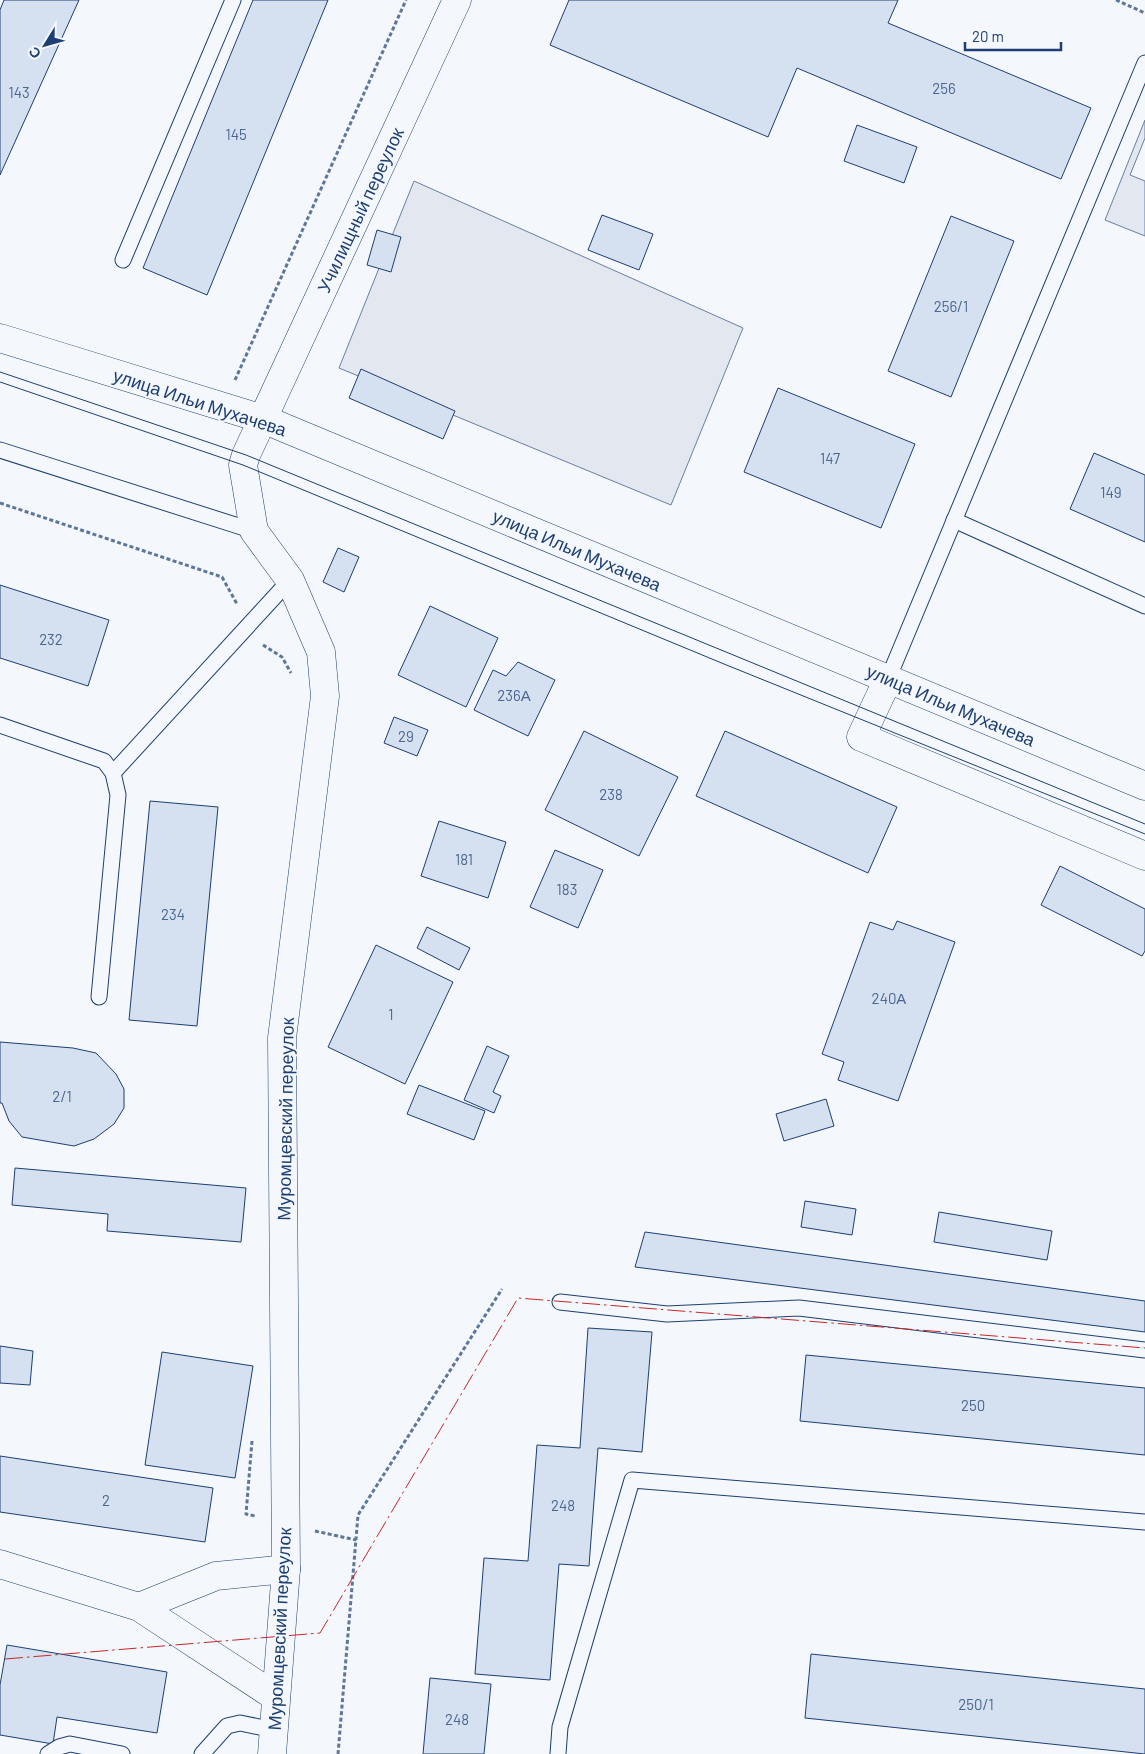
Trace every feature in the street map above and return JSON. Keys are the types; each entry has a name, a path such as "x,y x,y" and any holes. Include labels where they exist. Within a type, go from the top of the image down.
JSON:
{"street":[{"name":"Училищный переулок","path":"263,419 457,0"},
{"name":"улица Ильи Мухачева","path":"0,338 263,419 1145,786"},
{"name":"Муромцевский переулок","path":"263,419 243,465 254,531 290,580 321,652 324,696 282,1038 286,1569 273,1742"},
{"path":"888,679 861,737 1145,856"},
{"path":"0,1564 139,1607 276,1697"},
{"path":"139,1607 216,1576 286,1569"}],"lane":[{"path":"123,260 233,0"},
{"path":"888,679 1145,63"},
{"path":"0,450 254,531"},
{"path":"954,520 1145,606"},
{"path":"113,773 290,580"},
{"path":"0,726 104,761 113,773 118,795 99,997"},
{"path":"560,1302 667,1314 799,1308 1145,1350"},
{"path":"558,1754 560,1727 632,1480 1145,1522"},
{"path":"202,1754 227,1726 240,1723 273,1742"},
{"path":"48,1754 59,1747 70,1744 122,1754"}],"path":[{"path":"232,387 406,0"},
{"path":"1116,0 1145,13"},
{"path":"0,502 222,577 260,642 282,657 295,680"},
{"path":"338,1754 358,1515 502,1289"},
{"path":"253,1436 246,1514 356,1540"}],"shaded area":[{"path":"1145,120 1145,138 1130,175 1145,181 1145,236 1105,220"},
{"path":"414,181 743,328 671,505 339,368"}],"building":[{"path":"4,0 79,0 0,175 0,10"},
{"path":"253,0 328,0 207,295 143,268"},
{"path":"569,0 898,0 888,23 1091,108 1061,179 797,68 768,137 550,45"},
{"path":"857,125 917,147 904,183 844,161"},
{"path":"602,215 653,234 639,270 588,250"},
{"path":"951,216 1014,241 951,397 888,371"},
{"path":"377,230 401,237 391,272 367,265"},
{"path":"361,369 455,411 443,439 349,398"},
{"path":"778,388 915,444 881,528 744,472"},
{"path":"1094,453 1145,475 1145,542 1070,509"},
{"path":"338,548 359,557 344,592 323,582"},
{"path":"0,585 109,620 88,686 0,658"},
{"path":"430,606 498,638 466,707 398,675"},
{"path":"518,662 555,680 528,736 474,710 493,670 506,676"},
{"path":"394,717 428,730 417,756 384,743"},
{"path":"584,731 678,777 639,856 545,810"},
{"path":"725,731 897,807 868,873 696,796"},
{"path":"150,801 218,807 197,1026 129,1020"},
{"path":"439,821 506,842 488,898 421,876"},
{"path":"555,850 603,870 578,928 530,907"},
{"path":"1060,866 1145,909 1145,951 1142,956 1041,905"},
{"path":"897,921 955,942 898,1101 838,1080 844,1062 822,1054 870,922 893,930"},
{"path":"427,927 470,948 459,970 417,948"},
{"path":"376,945 453,982 405,1084 328,1047"},
{"path":"0,1042 73,1048 96,1053 116,1074 124,1089 124,1108 114,1124 94,1139 74,1146 22,1137 9,1121 2,1103 0,1103"},
{"path":"487,1046 509,1056 493,1092 501,1096 494,1113 464,1100"},
{"path":"419,1085 485,1111 474,1140 407,1114"},
{"path":"826,1099 834,1126 784,1141 776,1114"},
{"path":"15,1168 246,1188 241,1242 107,1231 108,1214 12,1205"},
{"path":"805,1201 856,1209 852,1235 801,1227"},
{"path":"939,1212 1052,1231 1047,1260 934,1242"},
{"path":"645,1232 1145,1301 1145,1332 635,1267"},
{"path":"588,1328 652,1332 642,1452 598,1448 589,1566 559,1564 550,1680 475,1674 484,1558 528,1561 537,1445 580,1448"},
{"path":"0,1346 33,1351 30,1385 0,1383"},
{"path":"162,1352 253,1366 235,1478 145,1465"},
{"path":"806,1355 1145,1388 1145,1455 800,1421"},
{"path":"0,1456 213,1488 205,1542 0,1512"},
{"path":"7,1645 167,1672 157,1733 57,1717 53,1744 0,1735 0,1685"},
{"path":"811,1654 1145,1689 1145,1754 805,1718"},
{"path":"430,1678 491,1684 484,1754 423,1754"}],"tram line":[{"path":"0,372 246,455 1145,824"},
{"path":"0,382 243,465 724,664 1145,834"}],"power":[{"path":"5,1659 320,1633 518,1298 1145,1348"}]}
